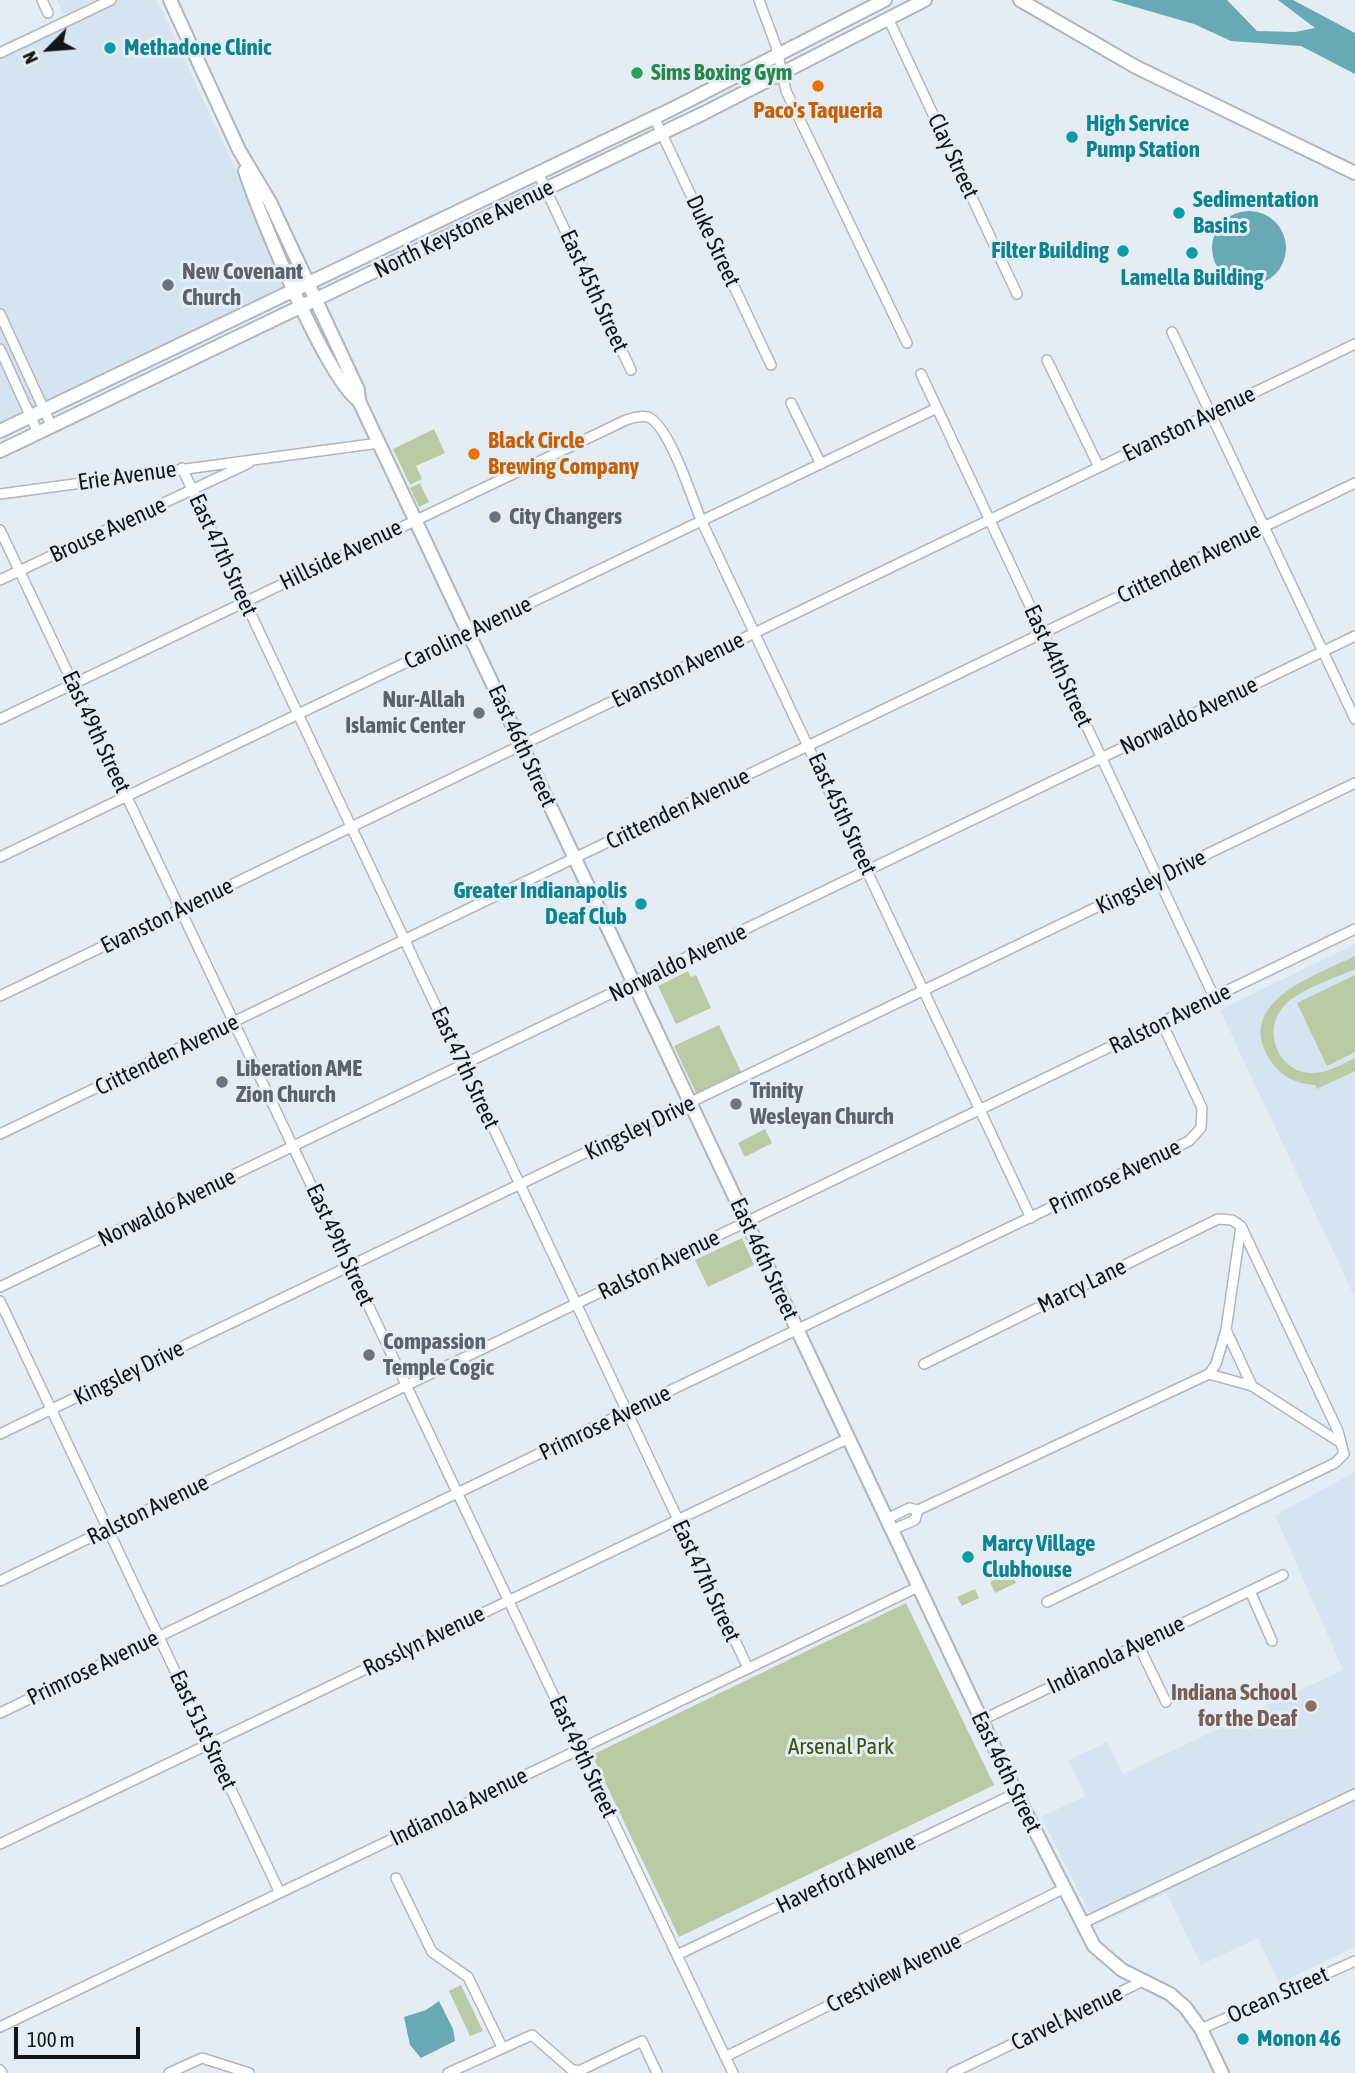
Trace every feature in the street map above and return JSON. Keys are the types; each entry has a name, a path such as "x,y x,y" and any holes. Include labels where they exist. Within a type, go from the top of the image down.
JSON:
{"main road":[{"name":"East 46th Street","path":"170,0 239,150 270,202 358,390 359,401 1063,1889 1097,1950 1122,1970 1179,2001 1201,2029 1222,2073"},
{"name":"North Keystone Avenue","path":"0,431 654,117 885,0"},
{"name":"North Keystone Avenue","path":"0,451 662,134 925,0"},
{"path":"1020,0 1136,66 1355,173"},
{"name":"East 46th Street","path":"239,150 257,207 295,290 333,367 349,394 359,401"}],"street":[{"path":"42,0 48,13"},
{"path":"0,53 111,0"},
{"path":"759,0 779,56 786,91 907,343"},
{"name":"Clay Street","path":"888,18 1017,294"},
{"name":"Duke Street","path":"654,117 771,365"},
{"name":"East 45th Street","path":"538,173 631,370"},
{"path":"0,314 52,427"},
{"path":"1172,332 1355,719"},
{"name":"Evanston Avenue","path":"0,996 1355,344"},
{"path":"0,349 38,433"},
{"path":"1047,360 1099,467"},
{"name":"East 44th Street","path":"920,373 1214,997"},
{"path":"792,403 821,464"},
{"name":"Caroline Avenue","path":"0,857 937,408"},
{"name":"East 45th Street","path":"646,417 657,423 664,434 701,520 1031,1217"},
{"name":"Hillside Avenue","path":"0,719 626,420 646,417"},
{"name":"Erie Avenue","path":"0,494 379,443"},
{"name":"Brouse Avenue","path":"0,580 253,460"},
{"name":"East 47th Street","path":"182,468 748,1668"},
{"name":"Crittenden Avenue","path":"0,1134 1355,483"},
{"name":"East 49th Street","path":"0,530 733,2073"},
{"name":"Norwaldo Avenue","path":"0,1287 1355,636"},
{"name":"Kingsley Drive","path":"0,1434 1355,783"},
{"name":"Ralston Avenue","path":"0,1581 1355,929"},
{"name":"Primrose Avenue","path":"0,1713 1189,1141 1202,1125 1202,1108 1162,1023"},
{"name":"Marcy Lane","path":"924,1364 1218,1219 1232,1220 1241,1226"},
{"path":"889,1525 915,1520 918,1510 1209,1374 1216,1364 1226,1330 1241,1226"},
{"path":"1047,1602 1335,1464 1344,1454 1241,1226"},
{"name":"East 51st Street","path":"0,1301 279,1893"},
{"path":"1226,1330 1252,1386"},
{"path":"1209,1374 1252,1386 1341,1443"},
{"name":"Rosslyn Avenue","path":"0,1844 849,1438"},
{"name":"Indianola Avenue","path":"982,1720 1283,1575"},
{"name":"Indianola Avenue","path":"0,2027 918,1587"},
{"path":"1250,1591 1272,1641"},
{"path":"1138,1644 1166,1702"},
{"name":"Haverford Avenue","path":"677,1955 1016,1793"},
{"path":"1081,1924 1355,1794"},
{"path":"396,1878 432,1952 468,1977 502,2047"},
{"name":"Crestview Avenue","path":"725,2057 1063,1889"},
{"name":"Ocean Street","path":"1201,2029 1355,1961"},
{"name":"Carvel Avenue","path":"952,2073 1143,1981"},
{"path":"448,2073 532,2035 571,2068 581,2071 642,2041 657,2073"},
{"path":"169,2073 206,2058 249,2073"}],"shaded area":[{"path":"57,0 157,0 287,280 281,290 0,423 0,45 64,16"},
{"path":"1355,944 1355,1298 1220,1010"},
{"name":"Indiana School for the Deaf","path":"1355,1472 1355,1947 1279,1983 1258,1938 1201,1965 1166,1893 1096,1925 1041,1817 1085,1796 1069,1760 1107,1742 1123,1774 1343,1670 1275,1515"}],"green space":[{"path":"434,429 445,453 416,466 422,479 410,485 393,449"},
{"path":"420,483 429,502 419,507 410,488"},
{"path":"1355,956 1355,969 1307,990 1283,1007 1277,1016 1274,1037 1281,1057 1298,1070 1321,1072 1355,1058 1355,1071 1317,1089 1315,1085 1289,1078 1270,1060 1261,1039 1262,1022 1271,1006 1284,993"},
{"path":"688,971 691,977 696,975 711,1008 676,1024 658,986"},
{"path":"1355,975 1355,1052 1327,1066 1297,1003"},
{"path":"719,1025 741,1072 696,1093 674,1046"},
{"path":"765,1129 772,1143 745,1157 738,1143"},
{"path":"742,1238 754,1265 708,1287 695,1260"},
{"path":"1011,1572 1016,1583 995,1593 990,1582"},
{"path":"975,1589 979,1598 962,1606 957,1597"},
{"name":"Arsenal Park","path":"906,1603 994,1785 679,1937 592,1755"},
{"path":"461,1985 483,2031 470,2036 449,1991"}],"water":[{"path":"1111,0 1227,0 1257,31 1295,32 1315,28 1278,0 1293,0 1355,33 1355,74 1301,46 1231,41 1194,24"},
{"path":"1249,211 1270,217 1280,227 1286,248 1280,269 1270,279 1249,285 1228,279 1218,269 1212,248 1218,227 1228,217"},
{"path":"439,2001 453,2029 455,2041 421,2058 410,2045 404,2017 426,2010"}],"place":[{"name":"Methadone Clinic","path":"110,48"},
{"name":"Sims Boxing Gym","path":"637,73"},
{"name":"Paco's Taqueria","path":"818,86"},
{"name":"High Service Pump Station","path":"1072,137"},
{"name":"Sedimentation Basins","path":"1179,213"},
{"name":"Filter Building","path":"1123,251"},
{"name":"Lamella Building","path":"1192,253"},
{"name":"New Covenant Church","path":"168,285"},
{"name":"Black Circle Brewing Company","path":"474,454"},
{"name":"City Changers","path":"495,517"},
{"name":"Nur-Allah Islamic Center","path":"479,713"},
{"name":"Greater Indianapolis Deaf Club","path":"641,904"},
{"name":"Liberation AME Zion Church","path":"222,1082"},
{"name":"Trinity Wesleyan Church","path":"736,1104"},
{"name":"Compassion Temple Cogic","path":"369,1355"},
{"name":"Marcy Village Clubhouse","path":"968,1557"},
{"name":"Indiana School for the Deaf","path":"1311,1706"},
{"name":"Monon 46","path":"1243,2039"}]}
